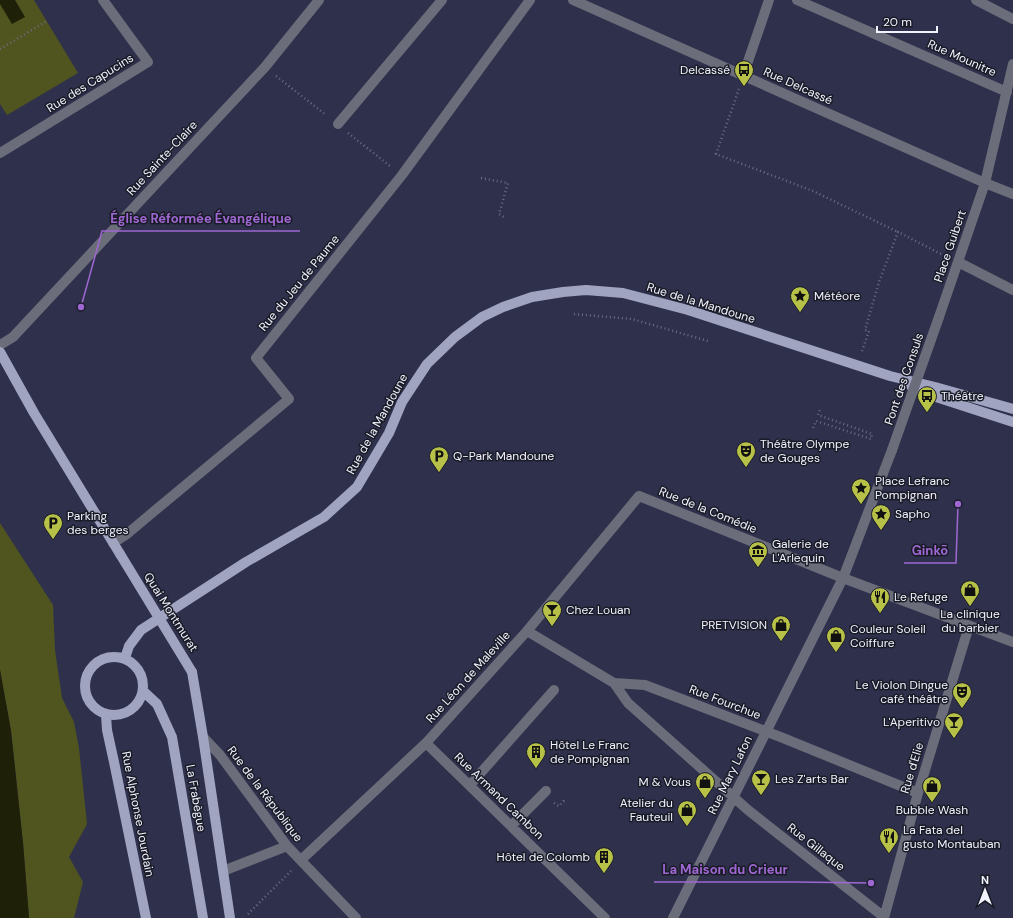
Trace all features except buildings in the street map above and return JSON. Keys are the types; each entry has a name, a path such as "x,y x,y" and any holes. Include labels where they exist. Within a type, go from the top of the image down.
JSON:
{"main road":[{"name":"Rue de la Mandoune","path":"125,658 129,646 141,630 246,562 324,517 342,502 357,487 372,463 389,433 402,402 427,364 455,336 482,317 503,307 532,297 586,290 623,293 688,310 890,376 1013,409"},
{"name":"Quai Montmurat","path":"0,352 34,413 192,672 230,918"},
{"name":"Rue de la Mandoune","path":"890,376 933,396 1013,422"},
{"path":"115,657 125,658 139,670 143,678 143,691 140,700 134,708 117,716 106,715 97,710 88,700 84,686 90,669 96,663 105,658 115,657"},
{"name":"La Frabègue","path":"143,691 157,704 172,738 204,918"},
{"name":"Rue Alphonse Jourdain","path":"106,715 114,762 146,918"}],"street":[{"name":"Rue des Capucins","path":"0,153 148,62 103,0"},
{"name":"Rue Sainte-Claire","path":"0,345 13,336 265,67 319,0"},
{"path":"338,124 442,0"},
{"name":"Rue du Jeu de Paume","path":"113,543 142,522 290,399 256,358 402,175 530,0"},
{"name":"Rue Delcassé","path":"573,0 985,183 1013,194"},
{"path":"743,76 769,0"},
{"name":"Rue Mounitre","path":"797,0 1007,92"},
{"path":"976,0 1013,19"},
{"name":"Place Guibert","path":"939,316 985,183 1013,64"},
{"path":"958,262 1013,290"},
{"name":"Pont des Consuls","path":"843,578 892,450 939,316"},
{"name":"Rue de la Comédie","path":"639,496 843,578 1013,642"},
{"name":"Rue Léon de Maleville","path":"302,860 426,743 527,631 639,496"},
{"name":"Rue Mary Lafon","path":"673,918 843,578"},
{"name":"Rue d'Elie","path":"884,918 918,793 969,626"},
{"name":"Rue Fourchue","path":"527,631 614,683 644,685 783,738 918,793"},
{"name":"Rue Gillaque","path":"614,683 628,703 748,810 884,918"},
{"path":"470,785 554,690"},
{"name":"Rue de la République","path":"203,737 220,754 287,846 356,918"},
{"name":"Rue Armand Cambon","path":"426,743 604,917"},
{"path":"511,826 546,791"},
{"path":"222,871 287,846"}],"path":[{"path":"0,49 47,21"},
{"path":"743,76 716,154 813,191 930,249"},
{"path":"481,178 508,183 499,214 505,218"},
{"path":"862,352 869,331 866,330 879,282 898,232"},
{"path":"574,314 632,319 708,341"},
{"path":"813,428 820,410"},
{"path":"816,421 870,439 872,434 818,415"},
{"path":"556,804 559,806 564,801 566,802"},
{"path":"248,914 302,860"}],"green space":[{"path":"0,0 34,0 78,73 7,115 0,104"},
{"path":"0,523 53,605 55,650 62,698 74,722 79,748 87,824 69,857 83,882 74,918 29,918 23,843 11,731 0,670"}],"shaded area":[{"path":"0,0 15,0 25,17 12,24 0,4"},
{"path":"0,670 11,731 23,843 29,918 0,918"}],"place":[{"name":"Delcassé","path":"744,87"},
{"name":"Église Réformée Évangélique","path":"81,307"},
{"name":"Météore","path":"800,313"},
{"name":"Théâtre","path":"927,413"},
{"name":"Théâtre Olympe de Gouges","path":"746,468"},
{"name":"Q-Park Mandoune","path":"439,473"},
{"name":"Ginkō","path":"958,504"},
{"name":"Place Lefranc Pompignan","path":"861,505"},
{"name":"Sapho","path":"881,531"},
{"name":"Parking des berges","path":"53,540"},
{"name":"Galerie de L'Arlequin","path":"758,568"},
{"name":"La clinique du barbier","path":"970,607"},
{"name":"Le Refuge","path":"880,614"},
{"name":"Chez Louan","path":"552,627"},
{"name":"PRETVISION","path":"781,642"},
{"name":"Couleur Soleil Coiffure","path":"836,653"},
{"name":"Le Violon Dingue café théâtre","path":"962,709"},
{"name":"L'Aperitivo","path":"954,739"},
{"name":"Hôtel Le Franc de Pompignan","path":"536,769"},
{"name":"Les Z'arts Bar","path":"761,796"},
{"name":"M & Vous","path":"705,799"},
{"name":"Bubble Wash","path":"932,803"},
{"name":"Atelier du Fauteuil","path":"687,827"},
{"name":"La Fata del gusto Montauban","path":"889,854"},
{"name":"Hôtel de Colomb","path":"604,874"},
{"name":"La Maison du Crieur","path":"871,883"}]}
